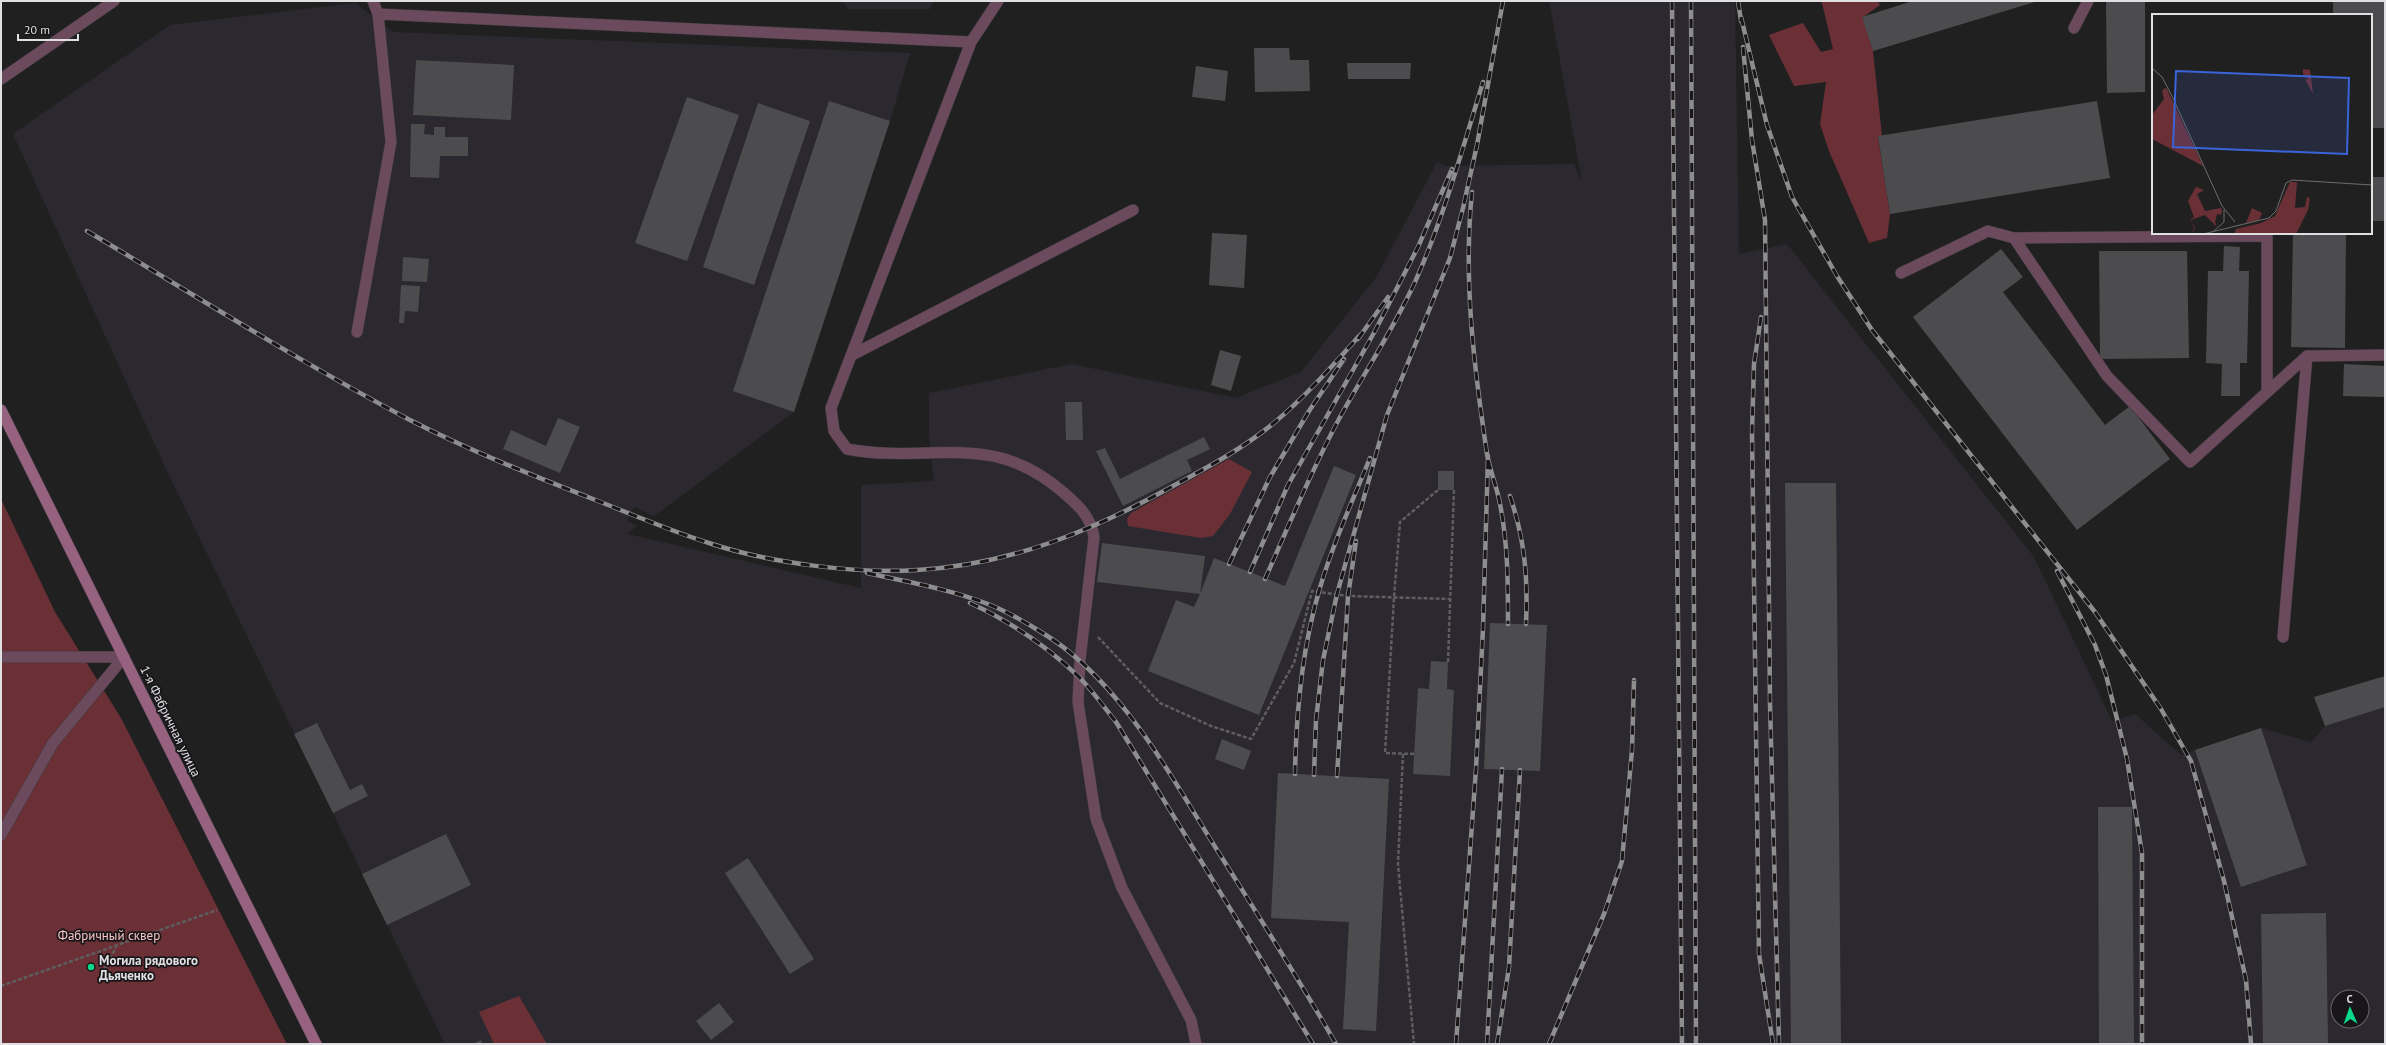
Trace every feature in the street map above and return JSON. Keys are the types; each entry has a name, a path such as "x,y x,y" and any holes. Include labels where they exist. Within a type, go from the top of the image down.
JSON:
{"main road":[{"name":"1-я Фабричная улица","path":"1,410 316,1044"}],"street":[{"path":"357,332 391,142 378,14 373,1"},
{"path":"998,1 970,42 831,408 834,431 847,449 874,454 965,452 999,456 1041,474 1080,507 1088,518 1094,537 1086,625 1080,660 1078,702 1096,818 1122,888 1191,1020 1196,1044"},
{"path":"2074,28 2088,1"},
{"path":"1,79 107,3"},
{"path":"378,14 970,42"},
{"path":"852,355 1133,210"},
{"path":"1901,273 1988,231 2014,238 2266,236 2267,392"},
{"path":"2014,238 2107,376 2190,462 2306,356 2385,355"},
{"path":"2283,637 2306,356"},
{"path":"1,657 124,658"},
{"path":"1,835 53,743 124,658"}],"path":[{"path":"1414,754 1385,753 1400,522 1438,490"},
{"path":"1448,662 1454,490"},
{"path":"1086,625 1160,703 1211,726 1251,740 1294,663 1312,591 1348,596 1450,599"},
{"path":"1403,754 1398,864 1414,1044"},
{"path":"1,986 217,910"},
{"path":"102,975 116,946"}],"shaded area":[{"path":"843,1 934,1 930,9 848,9"},
{"path":"1549,1 1735,1 1739,254 1787,244 2034,557 2112,721 2135,714 2181,755 2261,728 2311,742 2325,726 2385,686 2385,1044 445,1044 166,469 13,134 170,25 355,3 393,32 910,53 890,121 794,412 654,516 634,507 627,521 637,526 627,534 861,588 861,485 934,481 929,435 929,393 1072,364 1236,398 1301,372 1377,276 1437,162 1444,166 1574,164 1582,182"}],"green space":[{"path":"1820,1 1878,1 1880,5 1863,17 1873,51 1882,136 1878,137 1890,214 1887,238 1869,243 1829,151 1820,124 1826,82 1794,86 1769,35 1803,23 1821,52 1833,49 1822,3"},
{"path":"1229,459 1252,472 1230,514 1213,536 1201,538 1128,526 1127,519 1131,513"},
{"name":"Фабричный сквер","path":"1,499 55,612 121,718 287,1044 1,1044"},
{"path":"519,996 547,1044 494,1044 479,1012"}],"building":[{"path":"1913,1 2038,1 1873,51 1862,17"},
{"path":"2106,1 2145,1 2145,92 2107,93"},
{"path":"2333,1 2385,1 2385,128 2372,128 2372,14 2333,14"},
{"path":"1254,48 1289,48 1290,60 1309,60 1310,91 1255,92"},
{"path":"416,60 514,65 511,120 413,115"},
{"path":"1347,63 1411,63 1410,79 1348,79"},
{"path":"1196,66 1228,71 1225,101 1192,97"},
{"path":"687,97 739,115 687,261 635,243"},
{"path":"829,101 890,121 794,412 733,391"},
{"path":"2097,101 2110,178 1890,214 1878,136"},
{"path":"758,103 810,121 754,285 703,267"},
{"path":"411,124 425,124 424,134 434,135 434,127 445,127 445,137 468,137 468,156 440,156 439,178 410,177"},
{"path":"2372,177 2385,177 2385,221 2372,221"},
{"path":"1212,233 1247,235 1244,288 1209,285"},
{"path":"2293,234 2346,234 2345,348 2291,347"},
{"path":"2224,246 2240,247 2239,271 2249,271 2247,363 2240,363 2240,396 2221,396 2222,364 2206,363 2208,271 2223,271"},
{"path":"2001,249 2023,277 2003,292 2105,425 2130,406 2170,459 2077,530 1913,317"},
{"path":"2099,251 2187,251 2189,358 2100,359"},
{"path":"403,257 429,259 427,282 402,281"},
{"path":"401,285 420,286 418,312 405,311 404,323 399,323"},
{"path":"1220,350 1241,356 1231,391 1211,385"},
{"path":"2344,364 2385,366 2385,397 2343,396"},
{"path":"1065,402 1082,402 1083,440 1066,440"},
{"path":"558,418 580,427 560,473 503,449 511,430 546,446"},
{"path":"1204,437 1210,449 1187,460 1192,471 1123,506 1096,451 1105,448 1120,479"},
{"path":"1334,466 1356,475 1259,715 1148,671 1176,600 1194,607 1214,558 1285,586"},
{"path":"1438,471 1454,471 1454,490 1438,490"},
{"path":"1785,483 1836,483 1841,1044 1791,1044"},
{"path":"1102,543 1205,556 1200,594 1097,582"},
{"path":"1490,623 1547,625 1540,771 1484,769"},
{"path":"1431,661 1448,662 1447,689 1454,690 1450,776 1413,774 1418,688 1429,689"},
{"path":"2385,676 2385,707 2325,726 2314,697"},
{"path":"317,723 350,790 362,784 368,796 333,813 294,734"},
{"path":"2261,728 2307,865 2241,887 2195,750"},
{"path":"1222,739 1251,751 1244,770 1215,759"},
{"path":"1278,773 1389,779 1376,1031 1343,1029 1349,922 1271,918"},
{"path":"2098,807 2132,807 2134,1044 2099,1044"},
{"path":"446,834 471,885 387,925 362,874"},
{"path":"748,858 814,959 790,974 725,873"},
{"path":"2326,913 2328,1044 2263,1044 2261,914"},
{"path":"719,1003 734,1022 711,1040 696,1021"},
{"path":"481,1040 482,1044 473,1044"}],"railway":[{"path":"1314,775 1316,720 1323,660 1337,594 1387,415 1450,258 1477,145 1503,1"},
{"path":"1672,1 1682,1044"},
{"path":"1691,1 1696,1044"},
{"path":"1738,1 1741,21"},
{"path":"1741,17 1767,125 1792,197 1837,276 1872,330 2095,612 2161,709 2191,761 2224,881 2246,980 2251,1044"},
{"path":"1743,47 1752,140 1765,220 1770,703 1779,1044"},
{"path":"1265,579 1319,458 1415,282 1444,208 1483,82"},
{"path":"1250,572 1288,485 1375,331 1418,247 1452,169"},
{"path":"1472,192 1469,257 1471,323 1487,454 1499,498 1505,534 1508,579 1508,624"},
{"path":"87,231 326,374 431,431 526,473 655,524 712,544 760,557 841,569 893,571 951,567 1018,553 1081,531 1143,502 1238,449 1275,422 1286,412 1308,391 1360,335"},
{"path":"1358,339 1388,297"},
{"path":"1761,317 1754,364 1752,432 1759,954 1773,1044"},
{"path":"1229,564 1270,477 1309,411 1344,359"},
{"path":"1456,1044 1476,769 1483,628 1488,456"},
{"path":"1295,774 1301,682 1313,613 1330,557 1370,458"},
{"path":"1510,496 1519,528 1524,559 1526,575 1526,624"},
{"path":"1337,776 1348,596 1356,541"},
{"path":"2057,571 2095,645 2106,675 2127,759 2142,853 2142,1044"},
{"path":"867,573 943,590 995,607 1041,632 1069,652 1095,676 1142,732 1162,762 1293,972 1336,1044"},
{"path":"970,603 1013,626 1054,655 1084,682 1116,722 1313,1044"},
{"path":"1549,1044 1604,914 1622,861 1632,750 1634,680"},
{"path":"1487,1044 1502,769"},
{"path":"1497,1044 1509,967 1520,770"}],"place":[{"name":"Могила рядового Дьяченко","path":"91,967"}]}
